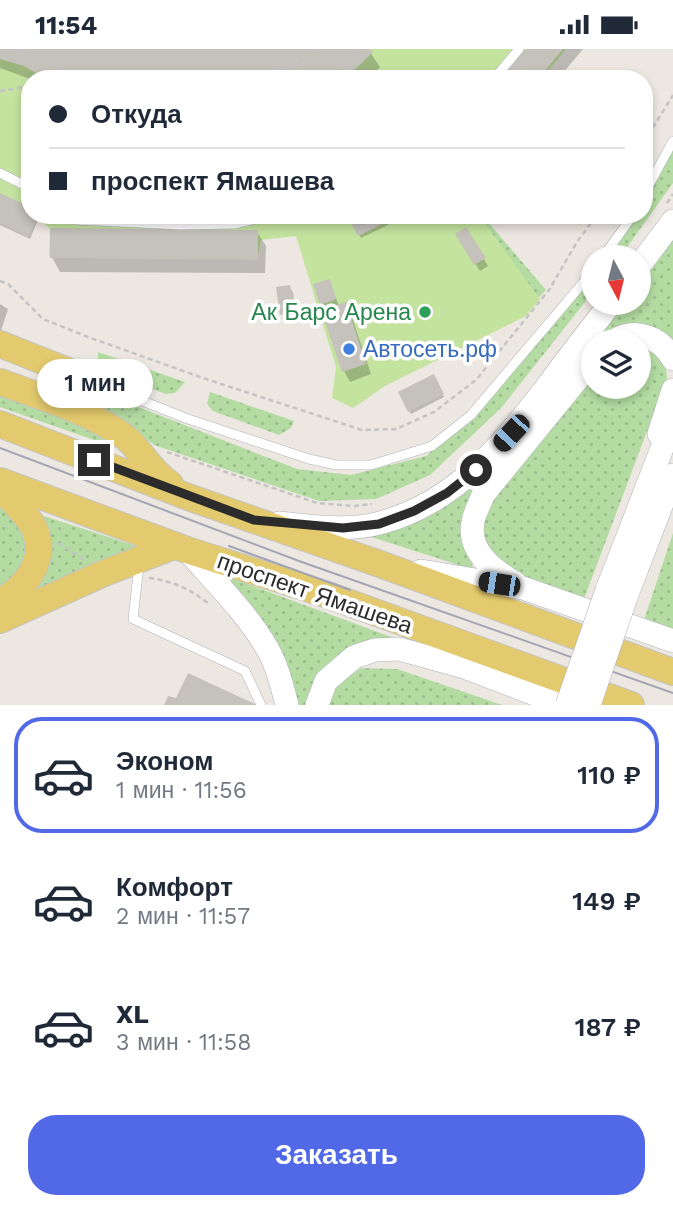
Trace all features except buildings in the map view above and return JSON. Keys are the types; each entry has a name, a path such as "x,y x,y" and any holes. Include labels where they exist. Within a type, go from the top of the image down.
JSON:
{"main road":[{"path":"651,250 673,221"},
{"path":"254,520 343,528 379,524 414,511 447,493 476,470 511,433 602,315"},
{"path":"651,339 667,348 673,359"},
{"path":"0,344 78,375 70,407"},
{"path":"523,588 494,571 482,558 472,535 473,521 483,495 581,375"},
{"path":"0,382 70,407 125,437 162,479 188,497"},
{"path":"589,705 630,527 673,390"},
{"path":"630,527 673,420"},
{"name":"проспект Ямашева","path":"0,424 188,497 380,564 673,673"},
{"path":"317,705 326,681 354,657 375,650 399,649 464,667 565,705 673,475"},
{"name":"проспект Ямашева","path":"0,481 180,548 325,594 631,705"},
{"path":"0,487 35,527 39,548 37,563 27,581 0,602"},
{"path":"0,620 138,568 180,548 225,593 268,648 281,680 286,705"},
{"path":"380,564 523,588 672,640"},
{"path":"325,594 464,667"}],"lane":[{"path":"502,70 519,49"},
{"path":"653,178 673,141"},
{"path":"0,173 21,184"},
{"path":"160,224 234,224"},
{"path":"612,245 627,224"},
{"path":"78,375 188,419 309,459 336,465 370,465 432,446 471,415 581,285"},
{"path":"138,568 134,619 245,671 261,705"}],"path":[{"path":"18,49 62,70"},
{"path":"280,70 319,49"},
{"path":"336,70 360,49"},
{"path":"0,91 21,87"},
{"path":"653,127 673,95"},
{"path":"0,281 8,284 43,319 88,337 362,430 396,429 434,412 476,380 549,290 590,224"},
{"path":"161,450 317,503 354,506 381,503"},
{"path":"56,542 94,566"},
{"path":"138,568 195,593 217,610"}],"green space":[{"path":"0,49 566,49 548,70 21,70 21,210 0,200"},
{"path":"673,148 673,183 653,211 653,179"},
{"name":"Ак Барс Арена","path":"44,224 486,224 540,299 526,316 385,386 353,408 332,398 336,367 296,236 261,240 257,260 49,256 50,228"},
{"path":"475,224 490,224 546,290 529,307"},
{"path":"624,224 644,224 629,245 611,245"},
{"path":"673,238 673,346 651,345 651,329 603,329 615,315 651,315 651,267"},
{"path":"581,287 581,307 501,408 430,475 376,499 319,501 154,445 120,419 84,399 90,388 297,469 351,475 426,456 475,414"},
{"path":"651,349 660,356 667,378 584,599 501,567 491,558 479,527 489,501 581,391 581,399 651,399"},
{"path":"98,352 185,382 175,393 166,394 103,371 98,364"},
{"path":"210,392 294,421 291,428 279,435 213,411 207,404"},
{"path":"0,396 86,427 114,447 0,407"},
{"path":"498,460 463,540 474,570 359,533"},
{"path":"0,503 29,530 27,565 0,588"},
{"path":"41,515 139,547 27,593"},
{"path":"673,533 673,630 644,620"},
{"path":"220,574 405,642 322,671 309,692 305,705 294,705"},
{"path":"361,668 397,669 502,705 324,705 336,685"}],"tram line":[{"path":"0,448 299,561 673,693"},
{"path":"229,546 350,590"}],"place":[{"name":"Ак Барс Арена","path":"425,312"},
{"name":"Автосеть.рф","path":"349,349"}],"route":[{"path":"94,460 254,520 343,528 379,524 414,511 447,493 476,470"}]}
